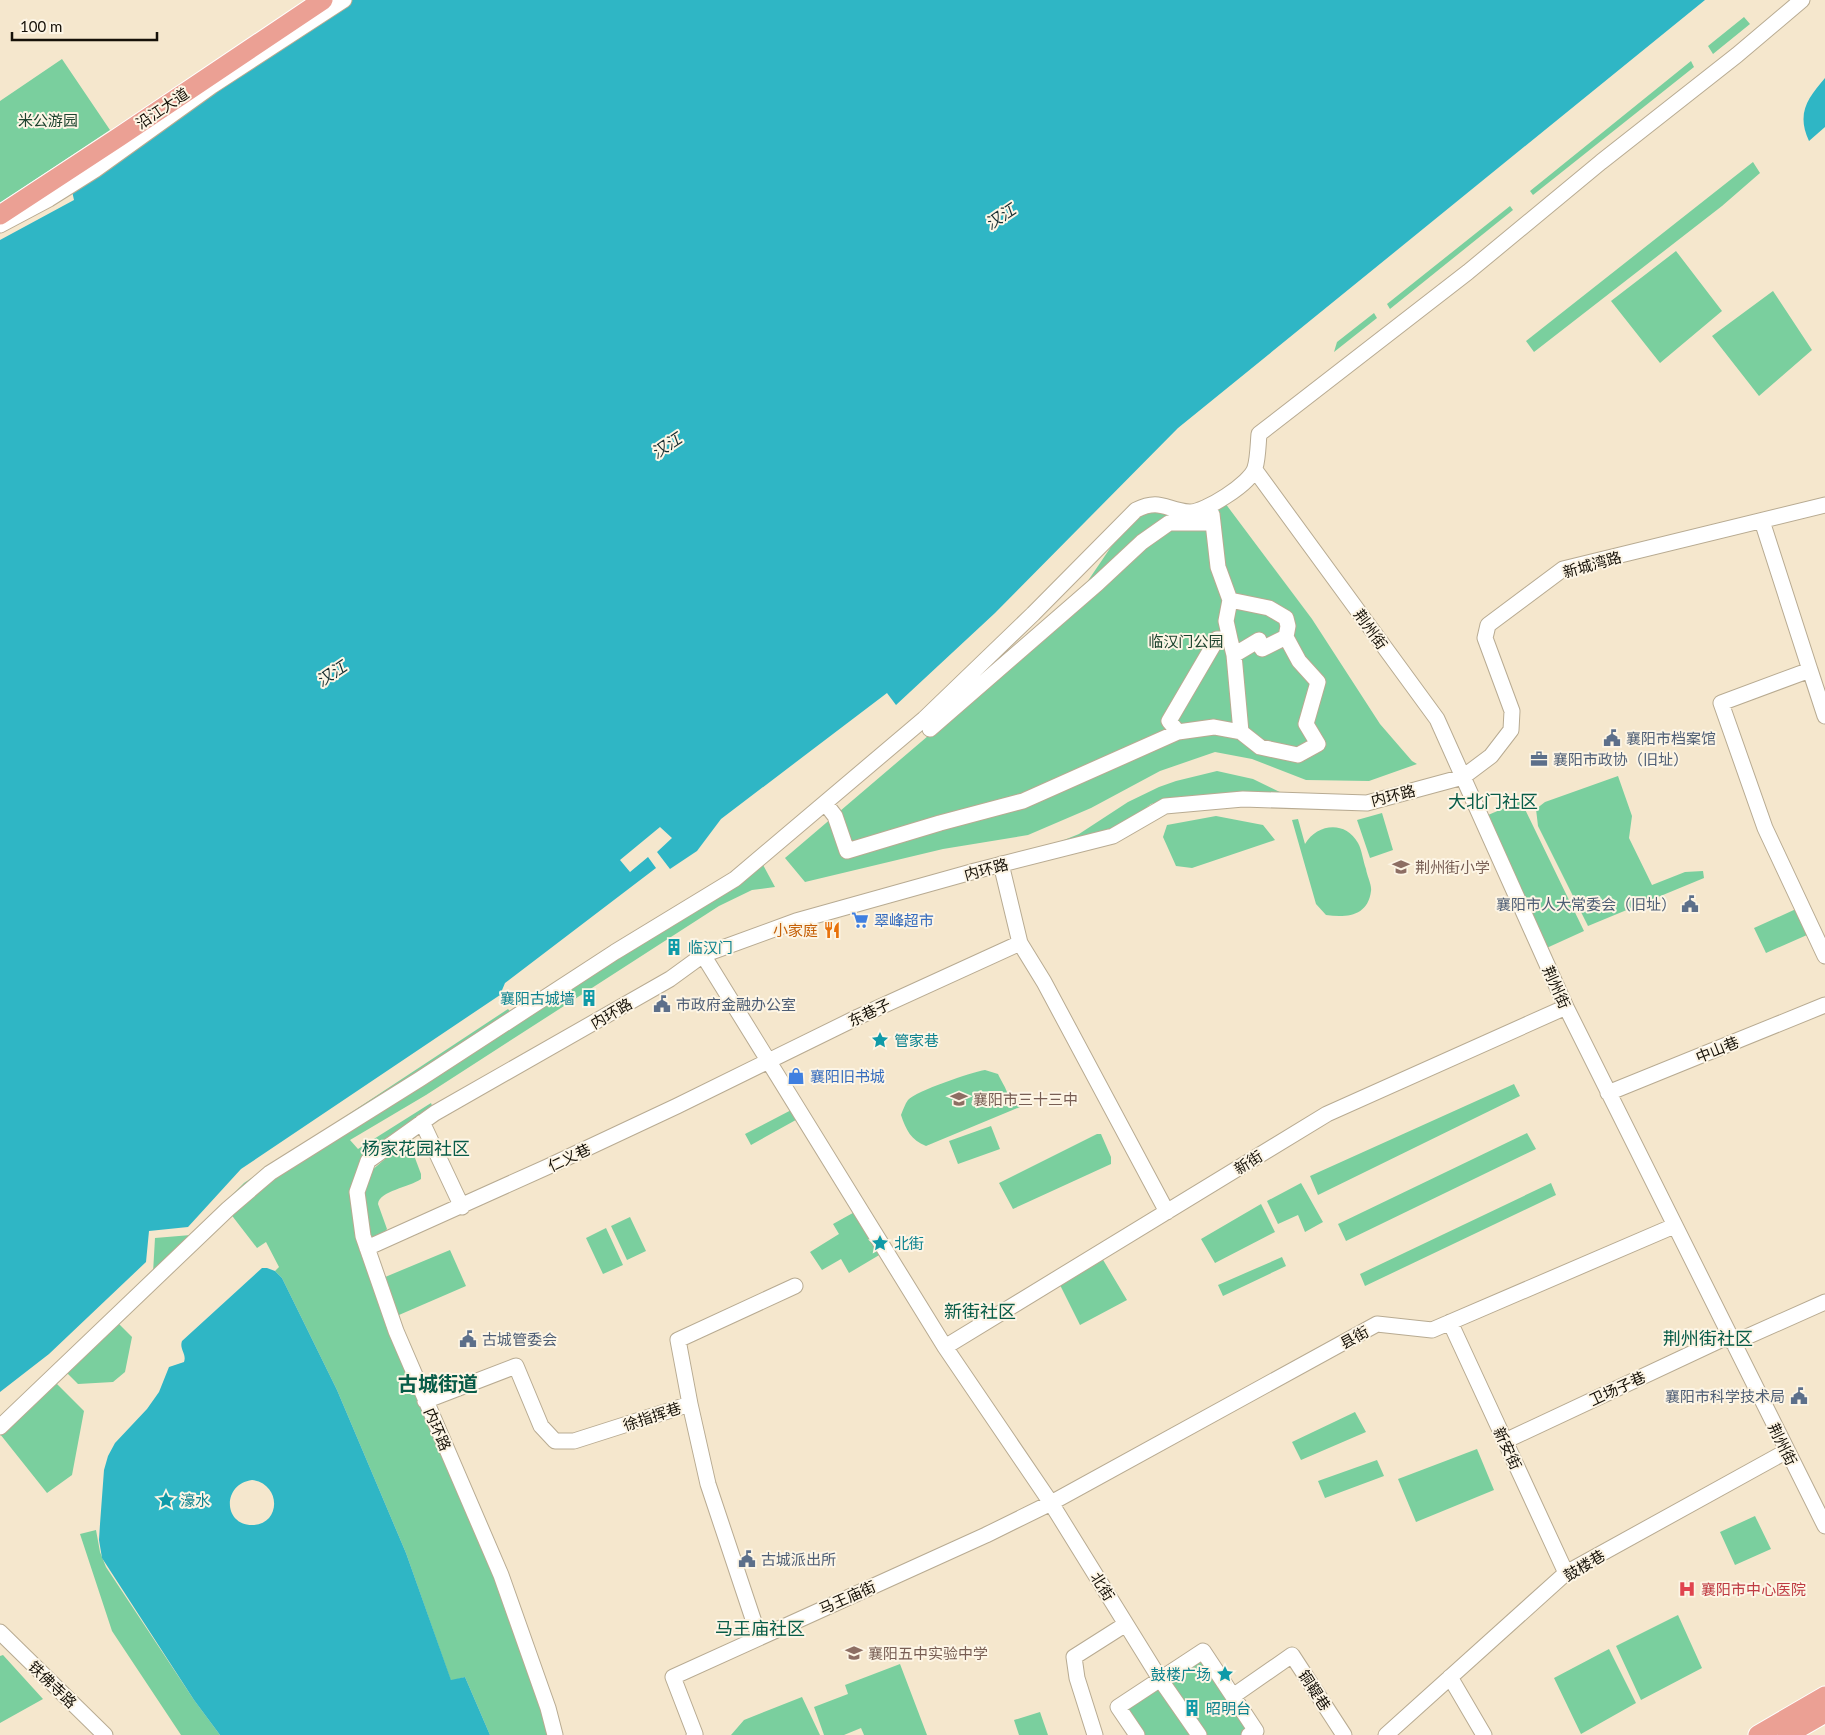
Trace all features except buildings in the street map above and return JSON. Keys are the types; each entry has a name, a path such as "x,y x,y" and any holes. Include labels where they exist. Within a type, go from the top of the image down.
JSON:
{"main road":[{"name":"沿江大道","path":"0,202 304,0"},
{"name":"沿江大道","path":"0,215 323,0"},
{"path":"1758,1735 1825,1696"},
{"path":"1786,1735 1825,1713"}],"street":[{"path":"0,225 49,199 95,170 212,86 344,0"},
{"path":"0,1427 228,1209 270,1173 615,952 734,879 924,719 1033,614 1136,510 1148,504 1165,505 1190,512 1211,505 1238,489 1255,470 1259,434 1468,272 1601,162 1737,55 1802,0"},
{"name":"荆州街","path":"1255,470 1437,719 1566,1007 1825,1526"},
{"path":"1211,505 1218,567 1230,600 1226,621 1234,655 1241,732"},
{"name":"新城湾路","path":"1463,777 1491,756 1510,730 1512,711 1484,638 1488,625 1563,569 1825,505"},
{"path":"1762,521 1825,716"},
{"path":"930,729 1148,537 1169,523 1213,524"},
{"path":"825,803 835,816 846,851 1023,801 1178,732 1214,727 1241,732 1260,747 1298,755 1318,744 1306,724 1318,682 1299,661 1286,637 1288,626 1286,618 1269,608 1230,600"},
{"path":"1234,655 1259,640 1262,648 1286,637"},
{"path":"1178,732 1170,721 1217,640 1230,640"},
{"path":"1810,670 1721,703 1765,828 1825,956"},
{"path":"1478,810 1477,780 1491,756"},
{"name":"内环路","path":"555,1735 548,1708 500,1575 396,1331 363,1236 357,1192 368,1160 443,1108 670,979 703,955 796,921 1001,864 1113,836 1165,806 1243,799 1367,803 1463,777"},
{"path":"1436,784 1457,787 1478,810"},
{"path":"1001,864 1020,943 1044,982 1167,1212"},
{"name":"东巷子","path":"768,1061 858,1017 1020,943"},
{"name":"北街","path":"703,955 945,1347 1051,1503 1160,1680 1199,1735"},
{"name":"中山巷","path":"1608,1093 1825,1005"},
{"name":"新街","path":"945,1347 1327,1114 1566,1007"},
{"name":"仁义巷","path":"367,1248 677,1106 768,1061"},
{"path":"422,1122 462,1206"},
{"name":"县街","path":"1051,1503 1377,1324 1432,1330 1674,1226"},
{"path":"690,1404 678,1340 795,1286"},
{"name":"卫场子巷","path":"1505,1441 1731,1339 1825,1302"},
{"name":"新安街","path":"1450,1322 1566,1573"},
{"name":"徐指挥巷","path":"426,1401 516,1366 541,1426 554,1441 574,1441 690,1404 708,1484 759,1637"},
{"name":"鼓楼巷","path":"1386,1735 1566,1573 1787,1452"},
{"name":"马王庙街","path":"695,1735 673,1677 986,1535 1051,1503"},
{"path":"1095,1735 1077,1678 1074,1657 1126,1624"},
{"name":"铁佛寺路","path":"0,1632 105,1735"},
{"path":"1137,1735 1118,1707 1203,1651 1256,1731 1249,1735"},
{"name":"铜鞮巷","path":"1233,1696 1292,1655 1344,1735"},
{"path":"1450,1677 1484,1735"}],"green space":[{"path":"1744,17 1750,24 1713,54 1708,46"},
{"name":"米公游园","path":"62,59 110,130 0,203 0,101"},
{"path":"1691,61 1694,67 1533,195 1530,191"},
{"path":"1753,162 1760,173 1722,206 1534,352 1526,341"},
{"path":"1510,206 1513,210 1390,309 1387,304"},
{"path":"1676,251 1722,311 1660,363 1611,301"},
{"path":"1773,291 1812,350 1759,396 1712,336"},
{"path":"1374,313 1377,318 1334,352 1337,342"},
{"name":"临汉门公园","path":"1222,499 1312,619 1380,724 1412,761 1417,764 1369,781 1306,780 1252,759 1215,752 1160,771 1091,808 1028,835 943,849 805,882 785,858 1058,625 1136,510 1190,512"},
{"path":"1217,771 1253,779 1288,796 1182,796 1151,804 1120,828 1049,846 1079,834 1128,802 1159,787"},
{"path":"1618,776 1632,816 1629,838 1652,885 1685,872 1703,871 1704,878 1588,926 1538,826 1536,809 1545,802"},
{"path":"1521,801 1584,931 1540,951 1481,818"},
{"path":"1382,813 1393,850 1370,858 1357,820"},
{"path":"1216,816 1263,825 1275,840 1192,868 1176,866 1163,837 1167,825"},
{"path":"1298,819 1305,844 1317,832 1331,827 1346,831 1358,843 1371,889 1366,906 1355,914 1341,916 1326,915 1316,904 1292,820"},
{"path":"762,863 775,887 752,890 719,906 426,1095 350,1140 358,1149 431,1103 435,1113 368,1161 357,1192 378,1280 450,1250 466,1286 392,1318 501,1575 555,1735 490,1735 465,1677 451,1681 406,1553 337,1390 282,1278 275,1271 279,1267 266,1242 257,1248 223,1204 244,1183 508,1009 514,1016"},
{"path":"1796,909 1807,935 1766,953 1754,928"},
{"path":"985,1070 998,1074 1008,1094 1007,1107 1018,1102 1020,1107 926,1146 913,1138 907,1130 901,1115 908,1100 932,1087"},
{"path":"1514,1084 1520,1096 1318,1195 1310,1176"},
{"path":"797,1107 803,1116 751,1145 745,1134"},
{"path":"991,1126 1000,1149 958,1164 949,1141"},
{"path":"1527,1133 1536,1149 1346,1241 1338,1224"},
{"path":"1097,1134 1101,1134 1111,1157 1111,1164 1013,1209 999,1183"},
{"path":"405,1149 412,1150 421,1179 389,1192 380,1200 378,1204 387,1229 382,1236 371,1239 363,1195 371,1171 392,1153"},
{"path":"1301,1183 1323,1222 1305,1232 1298,1215 1278,1224 1267,1201"},
{"path":"1551,1183 1556,1195 1365,1286 1360,1274"},
{"path":"1261,1204 1275,1232 1215,1263 1201,1239"},
{"path":"860,1209 886,1251 849,1273 841,1259 822,1270 810,1252 839,1234 833,1224"},
{"path":"630,1217 646,1251 627,1260 611,1226"},
{"path":"606,1228 623,1265 603,1274 586,1238"},
{"path":"191,1235 153,1273 155,1238"},
{"path":"1099,1253 1127,1300 1080,1325 1057,1279"},
{"path":"1282,1257 1286,1266 1223,1296 1218,1285"},
{"path":"114,1319 132,1337 125,1372 113,1382 78,1384 62,1368"},
{"path":"51,1378 84,1411 72,1475 47,1493 0,1434 0,1427"},
{"path":"1355,1412 1366,1432 1301,1460 1292,1442"},
{"path":"1477,1449 1494,1490 1416,1522 1398,1479"},
{"path":"1377,1460 1384,1476 1325,1498 1318,1481"},
{"path":"1755,1516 1771,1549 1735,1565 1720,1532"},
{"path":"96,1530 100,1552 106,1567 194,1700 220,1735 181,1735 112,1631 80,1534"},
{"path":"1678,1615 1702,1668 1641,1700 1616,1646"},
{"path":"1609,1649 1636,1703 1581,1734 1554,1678"},
{"path":"1203,1651 1249,1735 1137,1735 1118,1707"},
{"path":"3,1655 43,1699 0,1723 0,1656"},
{"path":"900,1664 927,1735 864,1735 861,1728 844,1735 824,1735 814,1707 848,1694 845,1685"},
{"path":"802,1697 820,1735 731,1735 744,1720"},
{"path":"1040,1712 1048,1735 1019,1735 1014,1720"}],"water":[{"name":"汉江","path":"350,0 1705,0 1178,428 995,613 896,705 887,693 721,819 697,851 670,869 657,852 672,838 660,827 620,860 630,872 648,857 656,868 505,983 500,995 241,1169 188,1227 149,1231 146,1262 49,1354 0,1392 0,240 74,200 72,191"},
{"path":"1825,78 1825,127 1809,141 1804,122 1806,106"},
{"name":"濠水","path":"262,1268 275,1271 282,1278 337,1390 406,1553 451,1680 465,1677 490,1735 220,1735 194,1700 102,1558 99,1540 104,1470 108,1456 115,1443 147,1409 159,1392 169,1367 184,1362 185,1356 181,1347 182,1341","holes":["252,1480 262,1483 273,1496 273,1512 262,1523 252,1525 242,1523 231,1512 231,1496 242,1483"]}],"place":[{"name":"襄阳市档案馆","path":"1612,738"},
{"name":"襄阳市政协（旧址）","path":"1539,759"},
{"name":"荆州街小学","path":"1401,867"},
{"name":"襄阳市人大常委会（旧址）","path":"1690,904"},
{"name":"翠峰超市","path":"860,920"},
{"name":"小家庭","path":"832,930"},
{"name":"临汉门","path":"674,947"},
{"name":"襄阳古城墙","path":"589,998"},
{"name":"市政府金融办公室","path":"662,1004"},
{"name":"管家巷","path":"880,1040"},
{"name":"襄阳旧书城","path":"796,1076"},
{"name":"襄阳市三十三中","path":"959,1099"},
{"name":"北街","path":"880,1243"},
{"name":"古城管委会","path":"468,1339"},
{"name":"襄阳市科学技术局","path":"1799,1396"},
{"name":"濠水","path":"166,1500"},
{"name":"古城派出所","path":"747,1559"},
{"name":"襄阳市中心医院","path":"1687,1589"},
{"name":"襄阳五中实验中学","path":"854,1653"},
{"name":"鼓楼广场","path":"1225,1674"},
{"name":"昭明台","path":"1192,1708"}],"district":[{"name":"大北门社区","path":"1493,801"},
{"name":"杨家花园社区","path":"416,1148"},
{"name":"新街社区","path":"980,1311"},
{"name":"荆州街社区","path":"1708,1338"},
{"name":"古城街道","path":"438,1383"},
{"name":"马王庙社区","path":"760,1628"}]}
